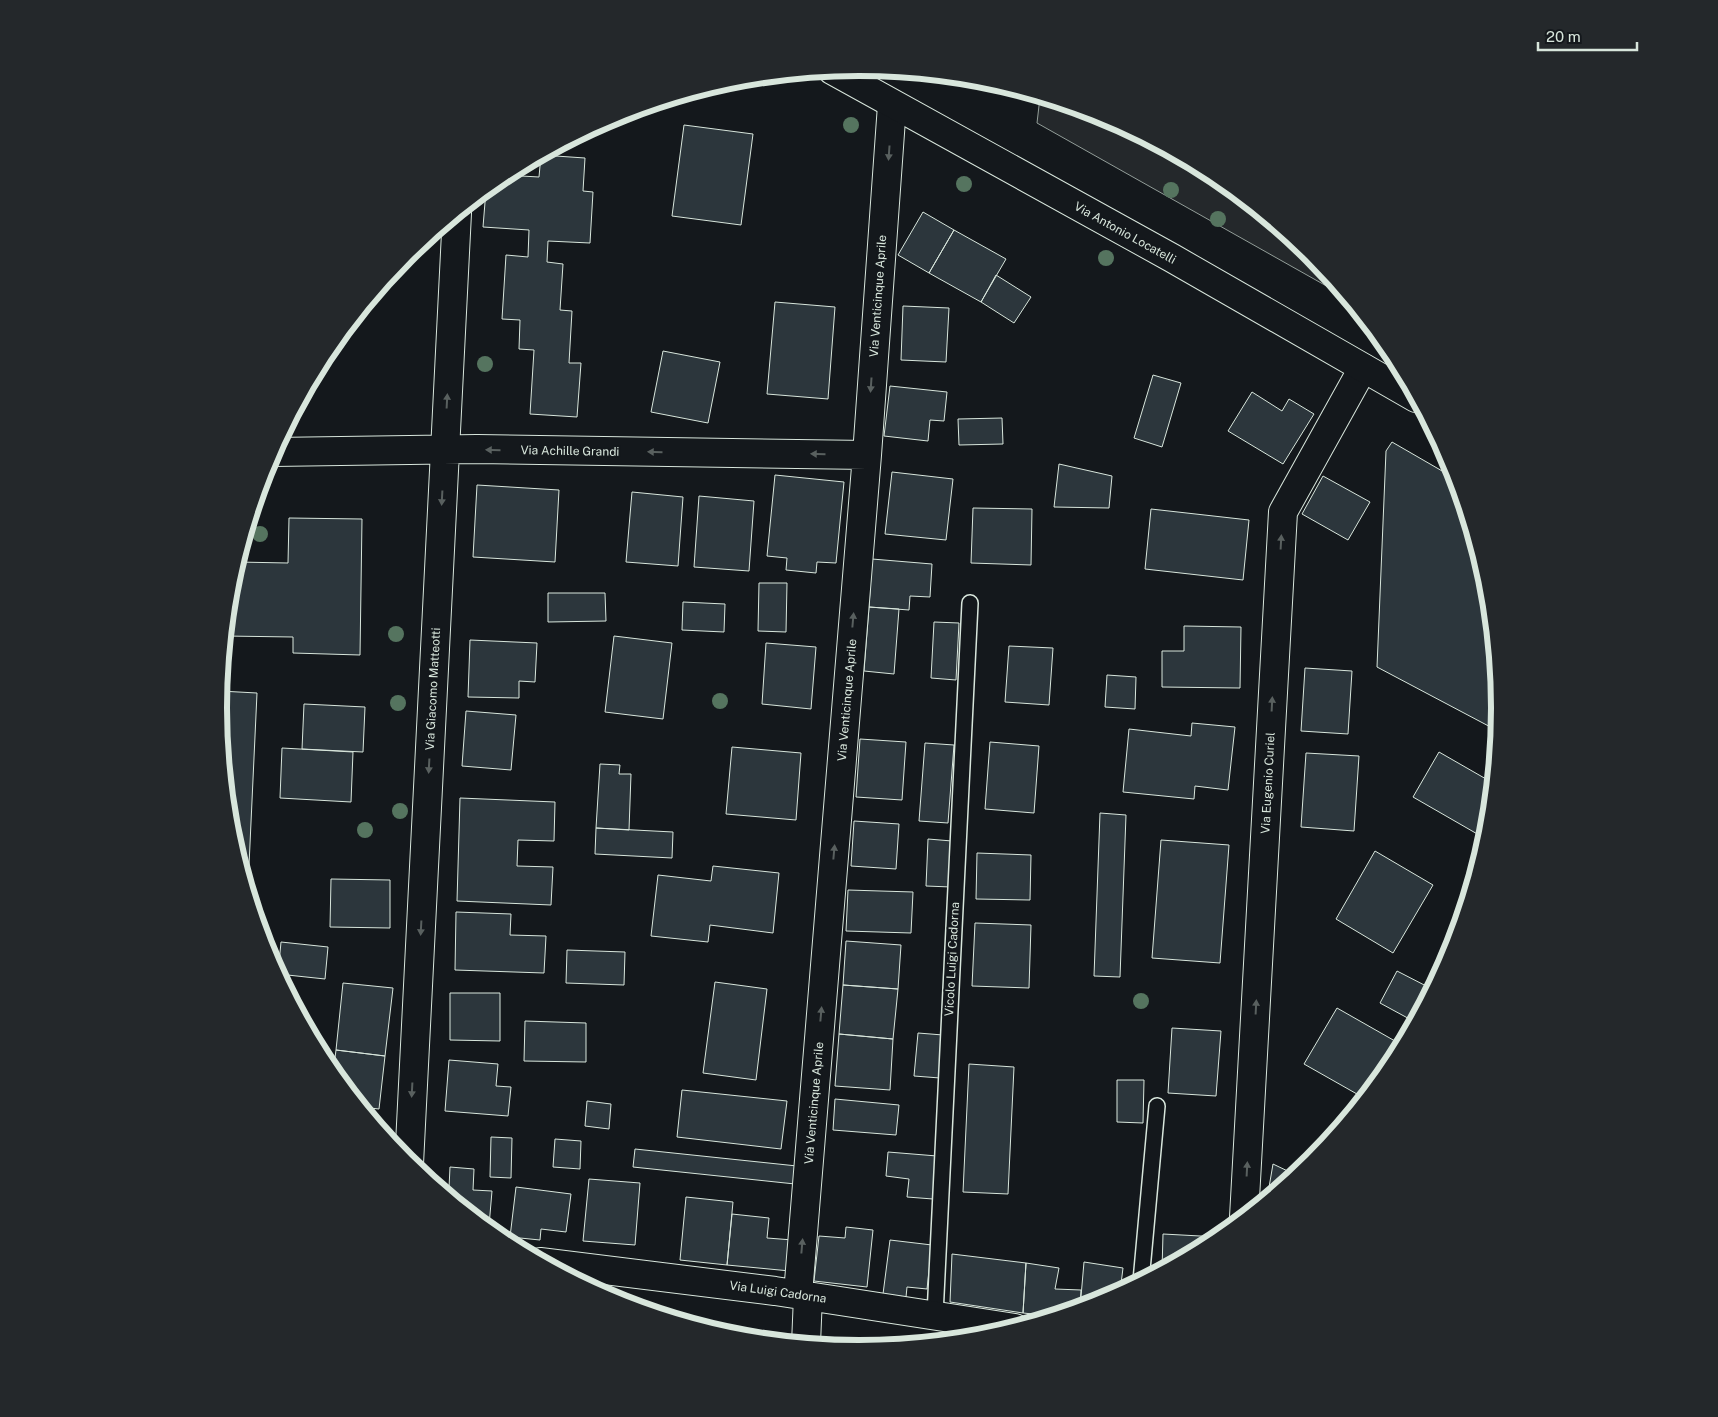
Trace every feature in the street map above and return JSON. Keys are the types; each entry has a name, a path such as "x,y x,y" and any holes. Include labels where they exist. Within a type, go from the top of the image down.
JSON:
{"street":[{"name":"Via Antonio Locatelli","path":"844,77 1172,258 1408,393"},
{"name":"Via Venticinque Aprile","path":"806,1338 803,1295 892,104"},
{"name":"Via Giacomo Matteotti","path":"410,1153 457,221"},
{"name":"Via Eugenio Curiel","path":"1244,1210 1283,512 1363,368"},
{"name":"Via Achille Grandi","path":"282,452 444,450 866,455"},
{"name":"Via Luigi Cadorna","path":"557,1264 803,1295 935,1315 979,1330"}],"lane":[{"name":"Vicolo Luigi Cadorna","path":"935,1315 970,603"},
{"path":"1142,1275 1157,1106"}],"shaded area":[{"path":"1039,103 1101,124 1139,141 1175,161 1244,207 1276,233 1306,261 1331,288 1037,123"}],"building":[{"path":"684,125 753,134 741,225 672,216"},
{"path":"552,156 585,158 583,191 593,192 590,243 548,241 547,262 563,264 560,310 572,311 569,363 581,363 577,417 530,414 534,350 519,349 520,320 502,319 506,255 528,257 529,230 483,227 485,199 519,176 539,177 540,163"},
{"path":"923,212 954,230 929,273 898,255"},
{"path":"954,230 1006,259 981,302 929,273"},
{"path":"996,275 1031,297 1014,323 981,302"},
{"path":"775,302 835,307 828,399 767,394"},
{"path":"903,306 949,308 946,362 901,360"},
{"path":"663,351 720,362 708,423 651,412"},
{"path":"1153,375 1181,383 1162,447 1134,438"},
{"path":"890,386 947,392 944,421 930,420 928,441 884,436"},
{"path":"1252,392 1282,411 1289,399 1314,414 1283,464 1228,431"},
{"path":"1002,418 1003,444 959,445 958,419"},
{"path":"1392,442 1445,473 1458,505 1470,545 1486,626 1490,667 1491,727 1377,667 1386,451"},
{"path":"1059,464 1112,476 1109,508 1054,507"},
{"path":"892,472 953,479 946,540 885,534"},
{"path":"775,475 844,482 836,563 817,562 816,573 786,570 787,558 767,556"},
{"path":"1323,476 1370,502 1348,540 1302,514"},
{"path":"477,485 559,490 555,562 473,557"},
{"path":"632,492 683,497 678,566 626,562"},
{"path":"699,496 754,501 749,571 694,567"},
{"path":"973,508 1032,509 1031,565 971,563"},
{"path":"1151,509 1249,520 1243,580 1145,569"},
{"path":"289,518 362,519 360,655 293,653 293,637 231,636 244,562 288,563"},
{"path":"872,559 932,564 930,597 910,596 909,610 869,607"},
{"path":"759,583 787,583 786,632 758,631"},
{"path":"548,593 605,593 606,621 548,622"},
{"path":"683,602 725,604 724,632 682,630"},
{"path":"869,607 899,609 894,674 864,671"},
{"path":"934,622 959,623 956,680 931,678"},
{"path":"1184,626 1241,627 1240,688 1162,687 1162,651 1184,651"},
{"path":"614,636 672,643 663,719 605,712"},
{"path":"470,640 537,643 535,682 519,681 519,698 468,697"},
{"path":"766,643 816,647 811,709 762,704"},
{"path":"1009,646 1053,648 1049,705 1005,702"},
{"path":"1305,668 1352,671 1348,734 1301,731"},
{"path":"1107,675 1136,677 1135,709 1105,707"},
{"path":"227,691 257,693 249,874 232,791 228,750"},
{"path":"304,704 365,707 363,752 302,749"},
{"path":"466,711 516,715 511,770 462,766"},
{"path":"1192,723 1235,727 1228,790 1195,786 1194,799 1123,792 1129,729 1191,736"},
{"path":"860,739 906,742 902,800 856,797"},
{"path":"990,742 1039,746 1034,813 985,809"},
{"path":"925,743 954,745 948,823 919,821"},
{"path":"732,747 801,753 796,820 726,814"},
{"path":"282,748 353,752 351,802 280,798"},
{"path":"1439,752 1487,780 1478,835 1413,797"},
{"path":"1306,753 1359,756 1354,831 1301,827"},
{"path":"600,764 620,765 619,774 631,774 629,830 596,828"},
{"path":"460,798 555,802 554,841 518,840 517,866 553,867 551,905 457,901"},
{"path":"1100,813 1126,815 1120,977 1094,976"},
{"path":"854,821 899,824 896,869 851,866"},
{"path":"596,828 673,832 672,858 595,854"},
{"path":"928,839 952,841 951,887 926,886"},
{"path":"1161,840 1229,845 1220,963 1152,958"},
{"path":"1375,851 1433,885 1393,953 1336,919"},
{"path":"977,853 1031,855 1030,900 976,899"},
{"path":"713,866 779,873 773,933 710,925 708,942 651,936 658,875 711,881"},
{"path":"331,879 390,880 390,928 330,927"},
{"path":"848,890 913,892 911,933 846,931"},
{"path":"456,912 511,914 510,935 546,936 544,973 455,970"},
{"path":"975,923 1031,925 1029,988 972,986"},
{"path":"846,941 901,945 898,989 843,985"},
{"path":"281,942 328,947 325,979 286,975 279,960"},
{"path":"567,950 625,952 624,985 566,983"},
{"path":"1397,971 1427,986 1410,1019 1380,1003"},
{"path":"715,982 767,989 756,1080 703,1073"},
{"path":"343,983 393,988 385,1056 336,1050"},
{"path":"843,985 898,989 893,1039 839,1034"},
{"path":"450,993 500,993 500,1041 450,1040"},
{"path":"1337,1008 1396,1042 1359,1095 1304,1064"},
{"path":"525,1021 586,1023 586,1062 524,1061"},
{"path":"1172,1028 1221,1031 1216,1096 1168,1093"},
{"path":"918,1033 943,1035 940,1078 914,1076"},
{"path":"839,1034 893,1039 890,1090 835,1086"},
{"path":"336,1050 385,1056 379,1109 370,1108 334,1062"},
{"path":"449,1060 498,1064 496,1086 511,1087 508,1116 445,1111"},
{"path":"969,1064 1014,1067 1008,1194 963,1192"},
{"path":"1117,1080 1144,1080 1143,1123 1117,1122"},
{"path":"682,1090 787,1101 781,1149 677,1137"},
{"path":"835,1099 899,1105 896,1135 833,1130"},
{"path":"587,1101 611,1104 609,1129 585,1126"},
{"path":"491,1137 512,1138 511,1178 490,1177"},
{"path":"555,1139 581,1141 580,1169 553,1167"},
{"path":"635,1149 797,1166 795,1184 633,1167"},
{"path":"888,1152 937,1156 933,1199 907,1197 909,1179 886,1176"},
{"path":"1273,1164 1289,1172 1276,1184 1269,1190"},
{"path":"450,1167 474,1169 473,1190 492,1191 489,1221 447,1188 449,1188"},
{"path":"589,1179 640,1183 635,1245 583,1241"},
{"path":"516,1187 571,1194 566,1232 541,1229 540,1240 510,1235"},
{"path":"686,1197 733,1202 727,1265 680,1260"},
{"path":"732,1214 769,1218 767,1238 793,1240 790,1271 727,1265"},
{"path":"846,1227 873,1230 867,1287 814,1281 819,1236 845,1238"},
{"path":"1163,1234 1206,1236 1175,1256 1162,1263"},
{"path":"890,1240 932,1245 927,1289 907,1287 906,1297 883,1294"},
{"path":"952,1254 1026,1263 1023,1313 950,1302"},
{"path":"1084,1262 1123,1268 1121,1284 1081,1300"},
{"path":"1026,1263 1059,1268 1055,1289 1081,1290 1080,1300 1038,1314 1023,1313"},
{"path":"823,1338 867,1341 859,1341"}]}
